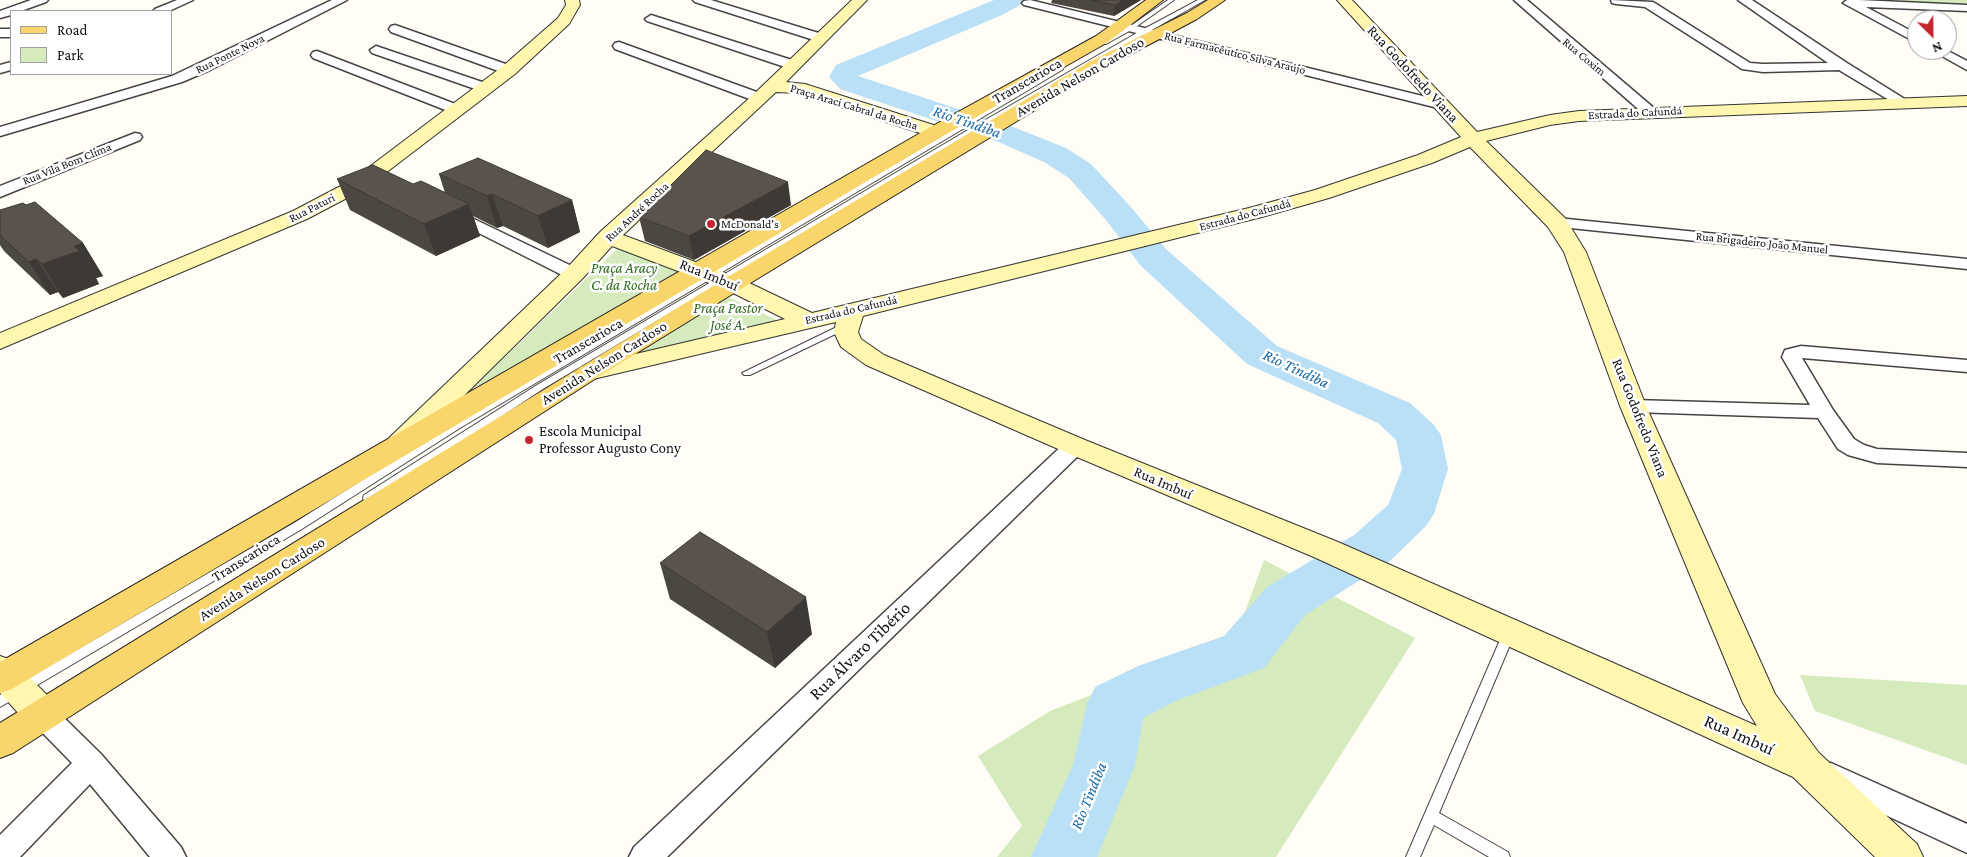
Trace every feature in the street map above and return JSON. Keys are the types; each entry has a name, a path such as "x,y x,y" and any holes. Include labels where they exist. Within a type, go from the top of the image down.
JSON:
{"main road":[{"name":"Rua Paturi","path":"0,342 300,216 359,184 509,70 564,21 573,5 572,0"},
{"name":"Rua André Rocha","path":"395,447 574,274 608,238 765,92 860,0"},
{"name":"Avenida Nelson Cardoso","path":"0,742 19,694 395,447 716,278 974,124 1102,39 1125,27 1156,0"},
{"name":"Avenida Nelson Cardoso","path":"19,694 589,372 716,278 936,132 974,124 1095,66 1150,32 1192,16 1218,0"},
{"name":"Rua Godofredo Viana","path":"1344,0 1473,139 1557,223 1575,252 1633,406 1761,703 1806,765 1903,857"},
{"name":"Praça Araci Cabral da Rocha","path":"765,92 799,88 936,132"},
{"name":"Estrada do Cafundá","path":"589,372 807,320 851,318 1322,194 1425,159 1473,139 1550,120 1579,116 1650,112 1967,101"},
{"name":"Rua Imbuí","path":"608,238 716,278 807,320"},
{"name":"Rua Imbuí","path":"851,318 846,332 850,342 858,350 875,360 1075,446 1327,550 1806,765"}],"street":[{"path":"14,10 42,0"},
{"path":"162,10 187,0"},
{"name":"Rua Ponte Nova","path":"0,132 177,79 205,68 341,0"},
{"path":"698,0 821,38"},
{"name":"Rua Coxim","path":"1520,0 1650,112"},
{"path":"1744,0 1842,66 1904,103"},
{"path":"1616,1 1649,4 1747,66 1763,68 1842,66"},
{"path":"1846,2 1967,8"},
{"path":"1846,2 1907,34"},
{"name":"Rua Farmacêutico Silva Araújo","path":"1028,3 1442,104"},
{"path":"1944,7 1967,20"},
{"path":"651,19 793,65"},
{"path":"395,29 509,70"},
{"path":"619,46 765,92"},
{"path":"376,50 486,88"},
{"path":"317,55 458,110"},
{"path":"1956,60 1967,66"},
{"name":"Rua Vila Bom Clima","path":"0,192 135,136"},
{"path":"437,206 574,274"},
{"name":"Rua Brigadeiro João Manuel","path":"1557,223 1967,264"},
{"path":"1967,366 1795,352 1792,354 1824,412 1846,444 1867,454 1967,460"},
{"path":"1633,406 1824,412"},
{"name":"Rua Álvaro Tibério","path":"645,857 1075,446"},
{"path":"19,694 91,763 170,857"},
{"path":"0,856 91,763"},
{"name":"Rua Imbuí","path":"1806,765 1967,839"}],"lane":[{"path":"1125,27 1171,0"},
{"path":"1150,32 1202,0"},
{"name":"Transcarioca","path":"168,624 301,542 420,463 540,387 716,278"},
{"name":"Transcarioca","path":"19,694 456,426 716,278"},
{"path":"747,373 851,318"},
{"path":"1413,857 1509,632"},
{"path":"1432,816 1503,857"}],"green space":[{"path":"1874,0 1967,0 1967,5"},
{"name":"Praça Aracy C. da Rocha","path":"618,248 683,272 472,389"},
{"name":"Praça Pastor José A.","path":"726,296 783,323 618,361"},
{"path":"1264,560 1415,638 1276,857 997,857 1022,826 978,756 1050,711 1179,661 1239,628"},
{"path":"1800,675 1967,685 1967,765 1815,711"}],"building":[{"path":"1091,0 1123,0 1115,5"},
{"path":"706,150 788,182 689,236 639,217"},
{"path":"478,158 572,200 538,216 492,194 487,196 439,174"},
{"path":"373,165 413,184 421,181 469,204 424,224 337,179"},
{"path":"35,202 83,243 74,246 79,251 42,264 36,259 29,262 0,235 0,210 23,203 26,205"},
{"path":"700,532 806,597 767,632 660,563"}],"waterway":[{"name":"Rio Tindiba","path":"1012,0 993,10 846,71 843,77 850,83 1005,134 1055,155 1080,171 1118,213 1153,257 1262,355 1394,413 1418,435 1425,469 1409,514 1372,548 1286,601 1244,652 1158,683 1116,704 1104,765 1064,857"}],"place":[{"name":"McDonald's","path":"711,224"},
{"name":"Escola Municipal Professor Augusto Cony","path":"529,440"}]}
